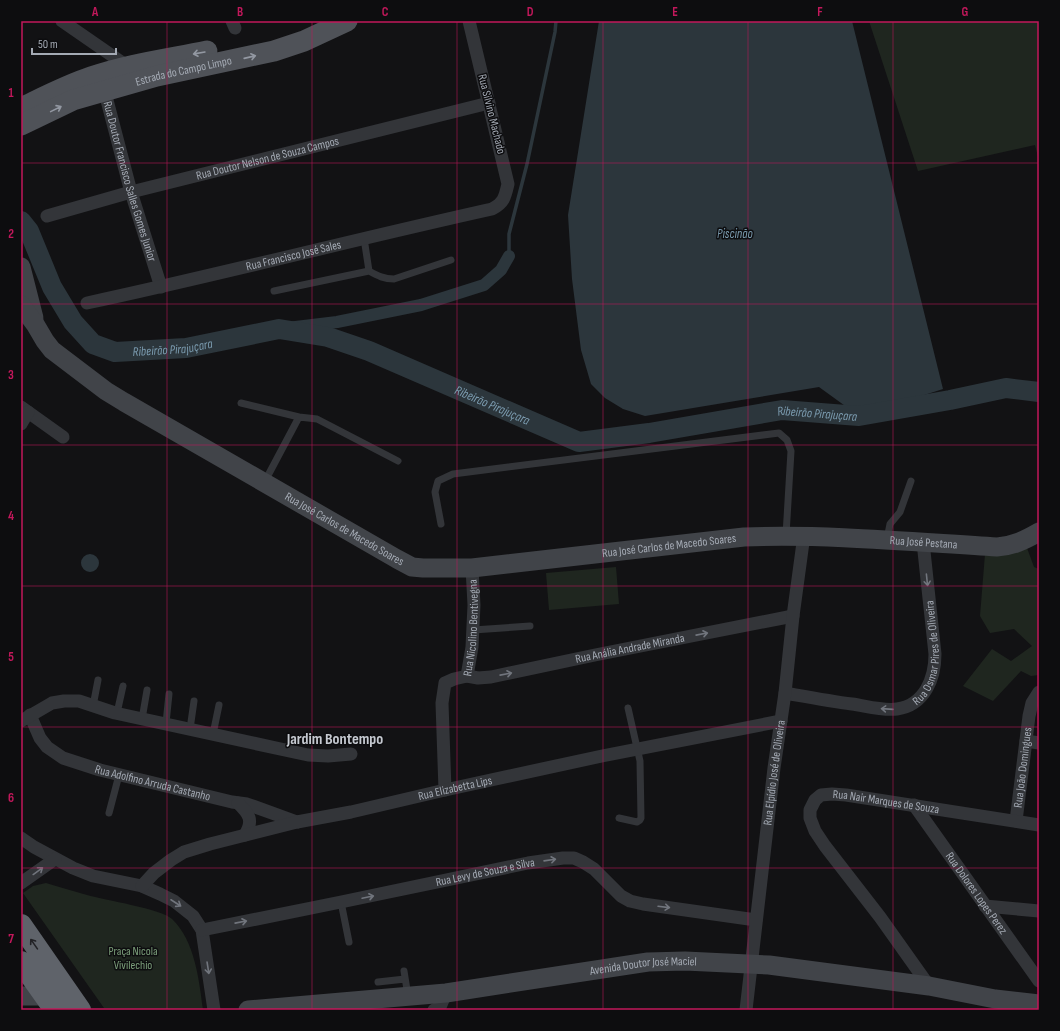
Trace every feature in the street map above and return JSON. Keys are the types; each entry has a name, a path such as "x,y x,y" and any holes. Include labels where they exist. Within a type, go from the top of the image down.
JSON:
{"highway":[{"path":"21,925 80,1010"},
{"path":"21,962 50,1003 70,1010"},
{"path":"48,964 50,1003"}],"main road":[{"name":"Estrada do Campo Limpo","path":"21,108 57,91 102,82 248,43 317,21"},
{"name":"Estrada do Campo Limpo","path":"129,75 157,76 274,51 304,41 347,21"},
{"name":"Estrada do Campo Limpo","path":"21,125 73,100 102,82"}],"street":[{"path":"62,21 129,75"},
{"name":"Rua Silvino Machado","path":"470,21 508,184 503,201 500,205"},
{"name":"Rua Doutor Francisco Salles Gomes Junior","path":"102,82 131,192 161,287"},
{"name":"Rua Doutor Nelson de Souza Campos","path":"48,216 131,192 489,103"},
{"name":"Rua Francisco José Sales","path":"87,303 492,209 500,205"},
{"name":"Rua José Carlos de Macedo Soares","path":"21,268 35,324"},
{"name":"Rua José Carlos de Macedo Soares","path":"21,305 52,350 106,391 412,567 472,568 744,537 795,536"},
{"path":"21,424 24,409 64,437"},
{"name":"Rua José Pestana","path":"795,536 997,547 1021,542 1039,532"},
{"name":"Rua Elpídio José de Oliveira","path":"746,1010 780,721 785,693 792,616 795,536"},
{"name":"Rua Osmar Pires de Oliveira","path":"785,693 889,709 908,706 923,694 930,685 932,679 935,667 935,654 923,542"},
{"name":"Rua Nicolino Bentivegna","path":"445,790 442,703 445,683 467,676 472,647 473,630 472,568"},
{"name":"Rua Anália Andrade Miranda","path":"467,676 478,678 491,677 792,616"},
{"name":"Rua João Domingues","path":"1016,822 1030,709 1039,692"},
{"path":"25,718 52,703 79,701 117,713 308,756 351,754"},
{"name":"Rua Adolfino Arruda Castanho","path":"25,718 47,747 63,758 76,763 119,775 247,804 297,822"},
{"name":"Rua Elizabetta Lips","path":"142,886 154,873 184,852 245,835 297,822 351,812 445,790 638,749 780,721"},
{"path":"1026,741 1039,743"},
{"name":"Rua Nair Marques de Souza","path":"929,986 880,917 815,831 810,818 810,810 815,800 821,795 839,794 1039,825"},
{"path":"238,803 246,811 250,819 249,829 245,835"},
{"name":"Rua Dolores Lopes Perez","path":"914,805 1039,981"},
{"path":"21,838 73,868 93,876 142,886 160,894 185,909 193,916 202,930 214,1010"},
{"name":"Rua Levy de Souza e Silva","path":"202,930 528,863 562,858 574,858 583,862 594,869 616,892 630,901 756,920"},
{"path":"21,883 55,859"},
{"path":"985,906 1039,911"},
{"name":"Avenida Doutor José Maciel","path":"248,1010 407,988 440,1005 648,962 752,964 929,986 978,1003 995,999 1039,1004"},
{"path":"21,996 50,1003"},
{"path":"21,1006 25,1010 50,1003"}],"lane":[{"path":"364,238 369,271"},
{"path":"274,291 369,271 387,279 394,279 451,260"},
{"path":"241,403 317,420 398,461"},
{"path":"264,483 299,417"},
{"path":"441,524 435,492 438,481 452,474 779,433 788,440 792,451 795,536"},
{"path":"887,540 890,524 900,512 911,481"},
{"path":"473,630 530,626"},
{"path":"92,706 98,680"},
{"path":"117,713 123,686"},
{"path":"142,719 148,690"},
{"path":"166,724 169,694"},
{"path":"190,729 194,701"},
{"path":"213,734 219,705"},
{"path":"618,818 637,822 641,818 640,761 628,708"},
{"path":"110,812 119,775"},
{"path":"341,902 349,942"},
{"path":"378,982 407,988 404,971"}],"green space":[{"path":"869,21 1039,21 1039,161 1035,145 918,171"},
{"path":"1027,548 1034,567 1039,569 1039,675 1031,676 1021,671 993,701 963,686 992,649 1011,661 1032,646 1014,629 990,633 980,616 985,554"},
{"path":"616,567 619,604 549,610 546,573"},
{"name":"Praça Nicola Vivilechio","path":"46,883 87,895 145,908 166,915 172,919 180,928 191,950 200,986 203,1010 104,1008 23,893 33,886"}],"water":[{"name":"Piscinão","path":"599,21 852,21 943,389 859,416 819,387 645,416 623,409 605,398 591,384 581,350 572,279 568,215"},
{"path":"86,554 94,554 99,559 97,570 94,572 86,572 81,567 81,559"}],"waterway":[{"path":"509,256 509,234 527,164 555,32 556,21"},
{"name":"Ribeirão Pirajuçara","path":"21,221 29,231 52,287 73,322 93,344 115,352 186,348 279,329 328,337 369,351 579,442 649,433 782,410 859,416 950,400 1006,388 1039,392"},
{"path":"279,329 337,322 421,305 484,285 501,270 509,256"}],"district":[{"name":"Jardim Bontempo","path":"335,738"}]}
